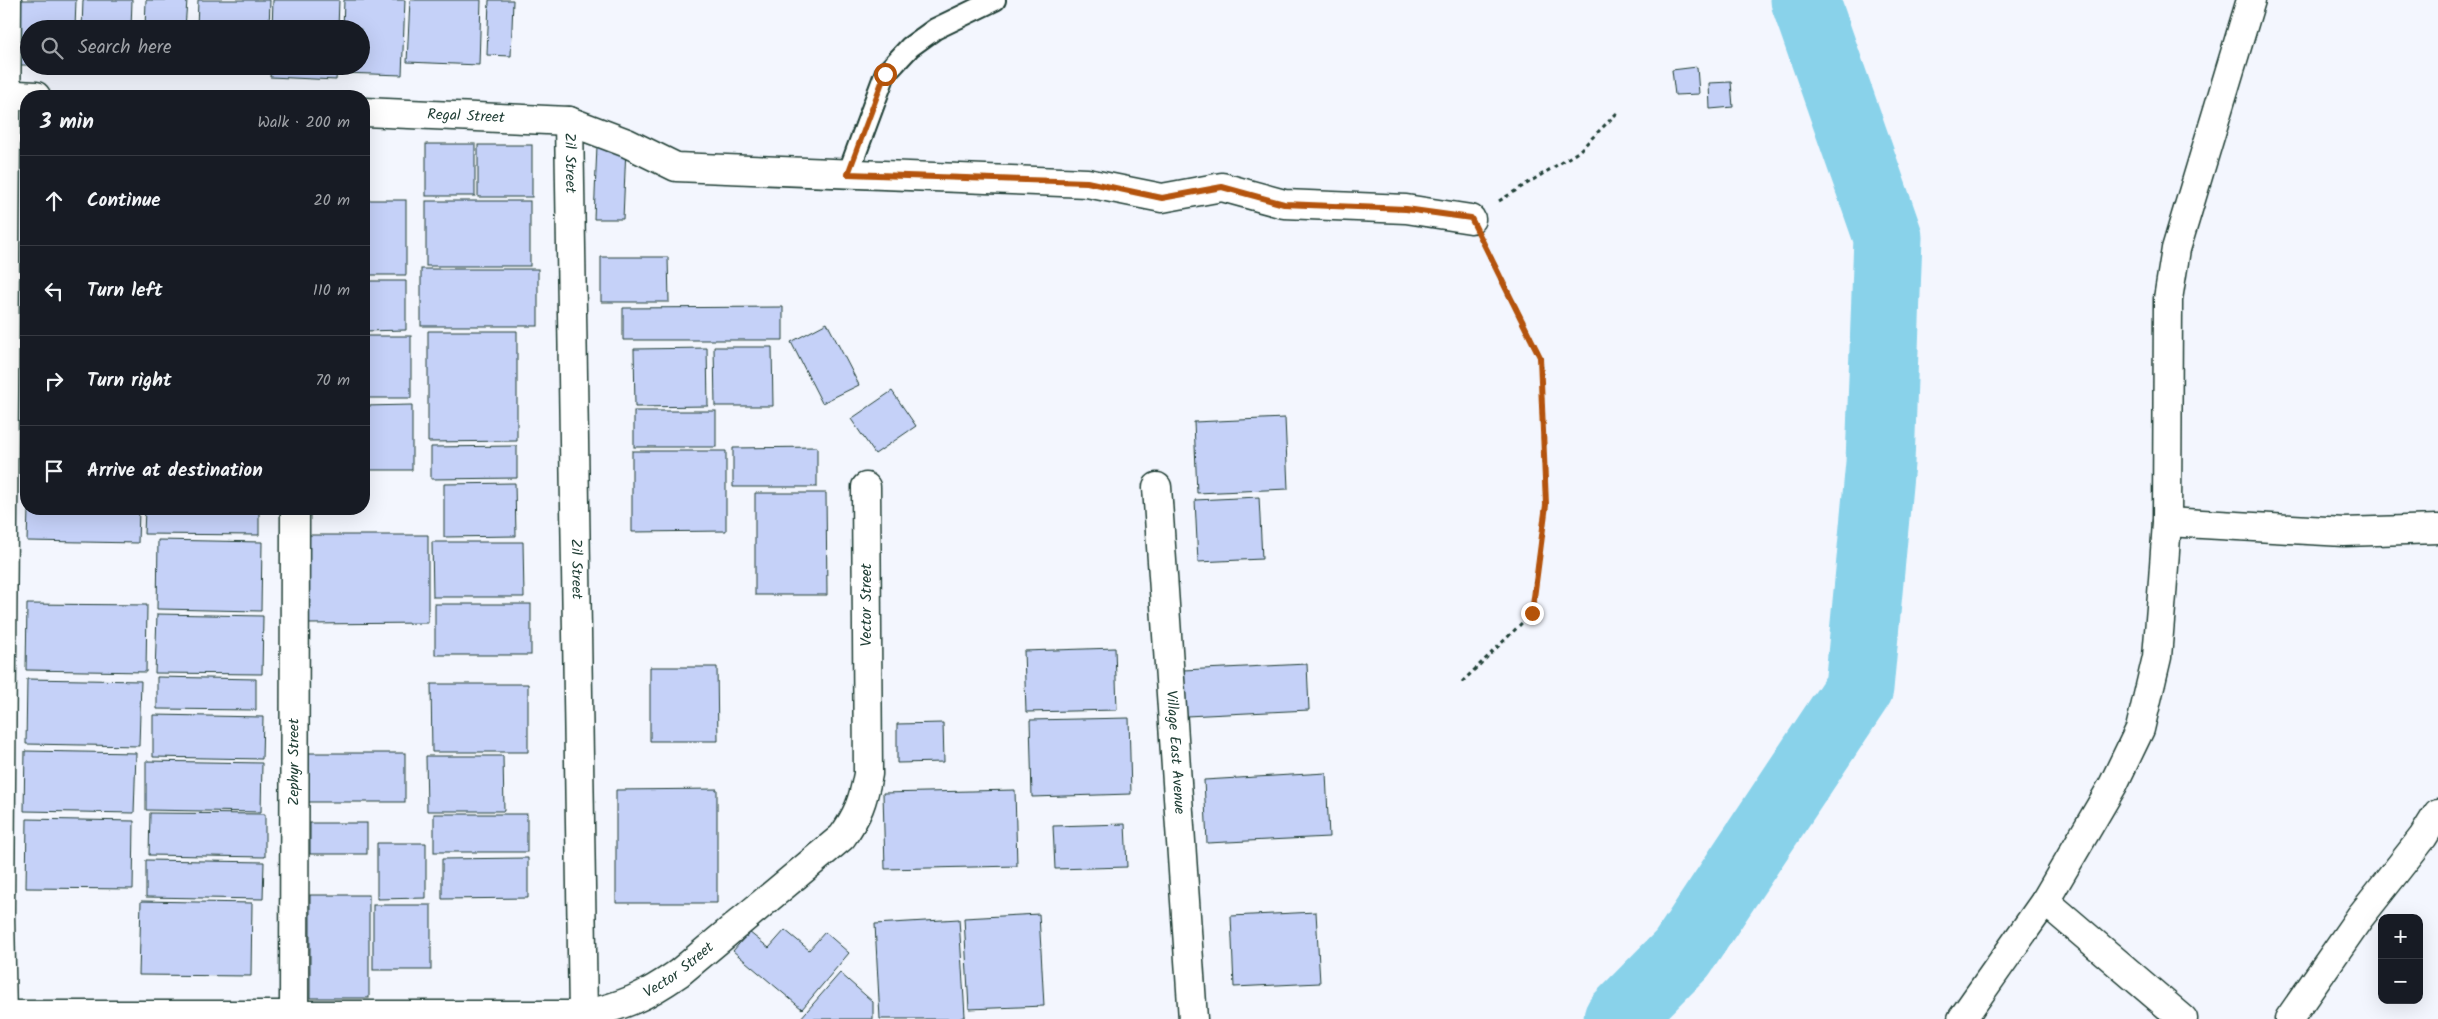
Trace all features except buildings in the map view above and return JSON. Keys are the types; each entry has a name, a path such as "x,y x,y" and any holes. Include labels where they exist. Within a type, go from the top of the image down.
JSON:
{"street":[{"path":"2,1017 0,914 3,95 7,0"},
{"path":"1962,1019 2045,901 2113,785 2140,729 2157,657 2167,522 2168,299 2176,249 2251,0"},
{"path":"3,95 20,96"},
{"name":"Regal Street","path":"370,112 569,121 627,143 676,167 1087,182 1162,198 1222,187 1284,204 1406,209 1471,218"},
{"name":"Zil Street","path":"569,121 582,1015"},
{"name":"Vector Street","path":"2,1017 582,1015 624,1005 651,992 679,973 842,837 854,821 864,801 868,774 866,487"},
{"name":"Village East Avenue","path":"1157,488 1193,1019"},
{"name":"Zephyr Street","path":"294,1016 295,515"},
{"path":"2167,522 2344,532 2438,529"},
{"path":"2289,1019 2360,917 2423,837 2438,813"},
{"path":"2045,901 2183,1019"}],"lane":[{"path":"848,174 885,74 910,47 935,29 995,0"}],"path":[{"path":"1462,682 1532,613 1546,505 1540,357 1471,218 1578,152 1618,112"}],"waterway":[{"path":"1618,1019 1682,954 1859,688 1880,463 1888,237 1805,0"}],"route":[{"path":"885,74 848,174 1087,182 1162,198 1222,187 1284,204 1406,209 1471,218 1540,357 1546,505 1532,613"}]}
